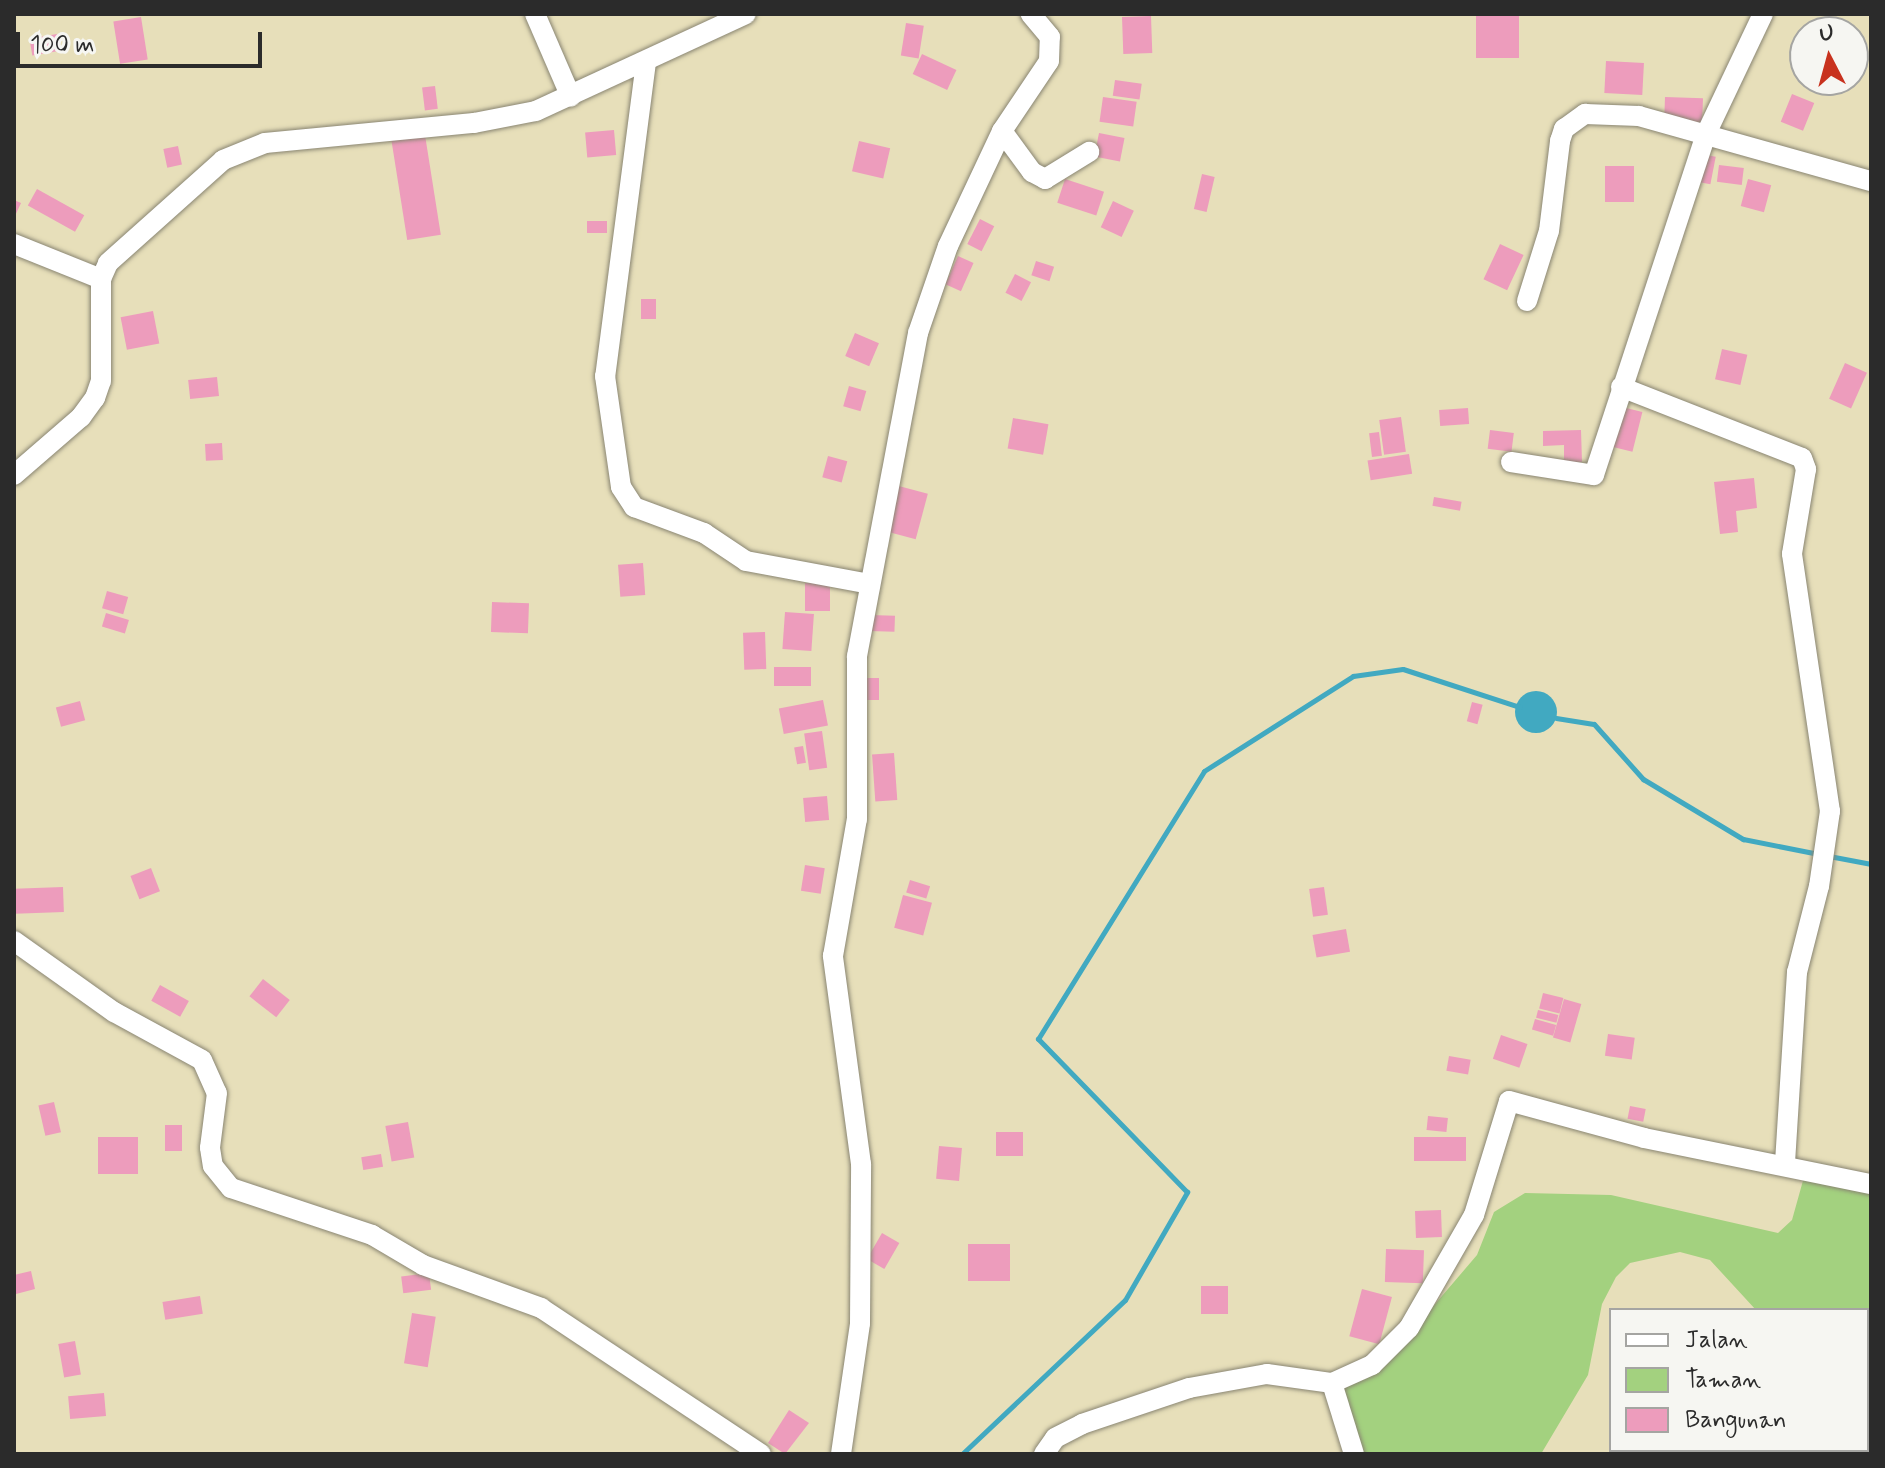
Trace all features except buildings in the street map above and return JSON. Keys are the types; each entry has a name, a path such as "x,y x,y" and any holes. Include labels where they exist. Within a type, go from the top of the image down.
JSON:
{"street":[{"path":"535,14 571,97"},
{"path":"14,475 81,417 95,398 101,381 101,279 108,263 179,195 245,149 504,119 571,97 646,62 726,19 746,14"},
{"path":"841,1454 860,1323 861,1164 833,956 857,819 857,656 918,333 948,246 1002,131 1052,49 1045,27 1031,14"},
{"path":"1511,462 1594,475 1706,134 1763,14"},
{"path":"646,62 605,376 621,487 634,507 704,533 746,561 870,584"},
{"path":"1527,301 1549,231 1564,129 1585,114 1608,111 1706,134 1871,181"},
{"path":"1002,131 1032,172 1045,179 1089,152"},
{"path":"14,244 101,279"},
{"path":"1621,387 1802,458 1806,469 1792,554 1829,835 1797,972 1785,1163"},
{"path":"14,941 114,1012 202,1060 217,1093 210,1148 213,1166 231,1188 372,1235 423,1265 541,1308 761,1454"},
{"path":"1044,1454 1055,1438 1082,1424 1189,1388 1267,1374 1332,1383 1360,1373 1409,1328 1474,1215 1509,1101 1644,1138 1785,1163 1871,1184"},
{"path":"1332,1383 1354,1454"}],"green space":[{"path":"1804,1177 1871,1194 1871,1454 1869,1308 1754,1308 1710,1260 1680,1252 1630,1263 1616,1277 1602,1304 1588,1375 1541,1454 1358,1454 1343,1389 1401,1344 1477,1255 1494,1212 1525,1193 1611,1195 1778,1233 1792,1220"}],"water":[{"path":"1536,691 1551,697 1557,712 1551,727 1536,733 1521,727 1515,712 1521,697"}],"waterway":[{"path":"962,1454 1125,1300 1187,1192 1038,1039 1204,771 1353,676 1403,669 1520,707"},
{"path":"1556,718 1594,724 1643,779 1743,839 1819,854"},
{"path":"1829,856 1871,864"}]}
